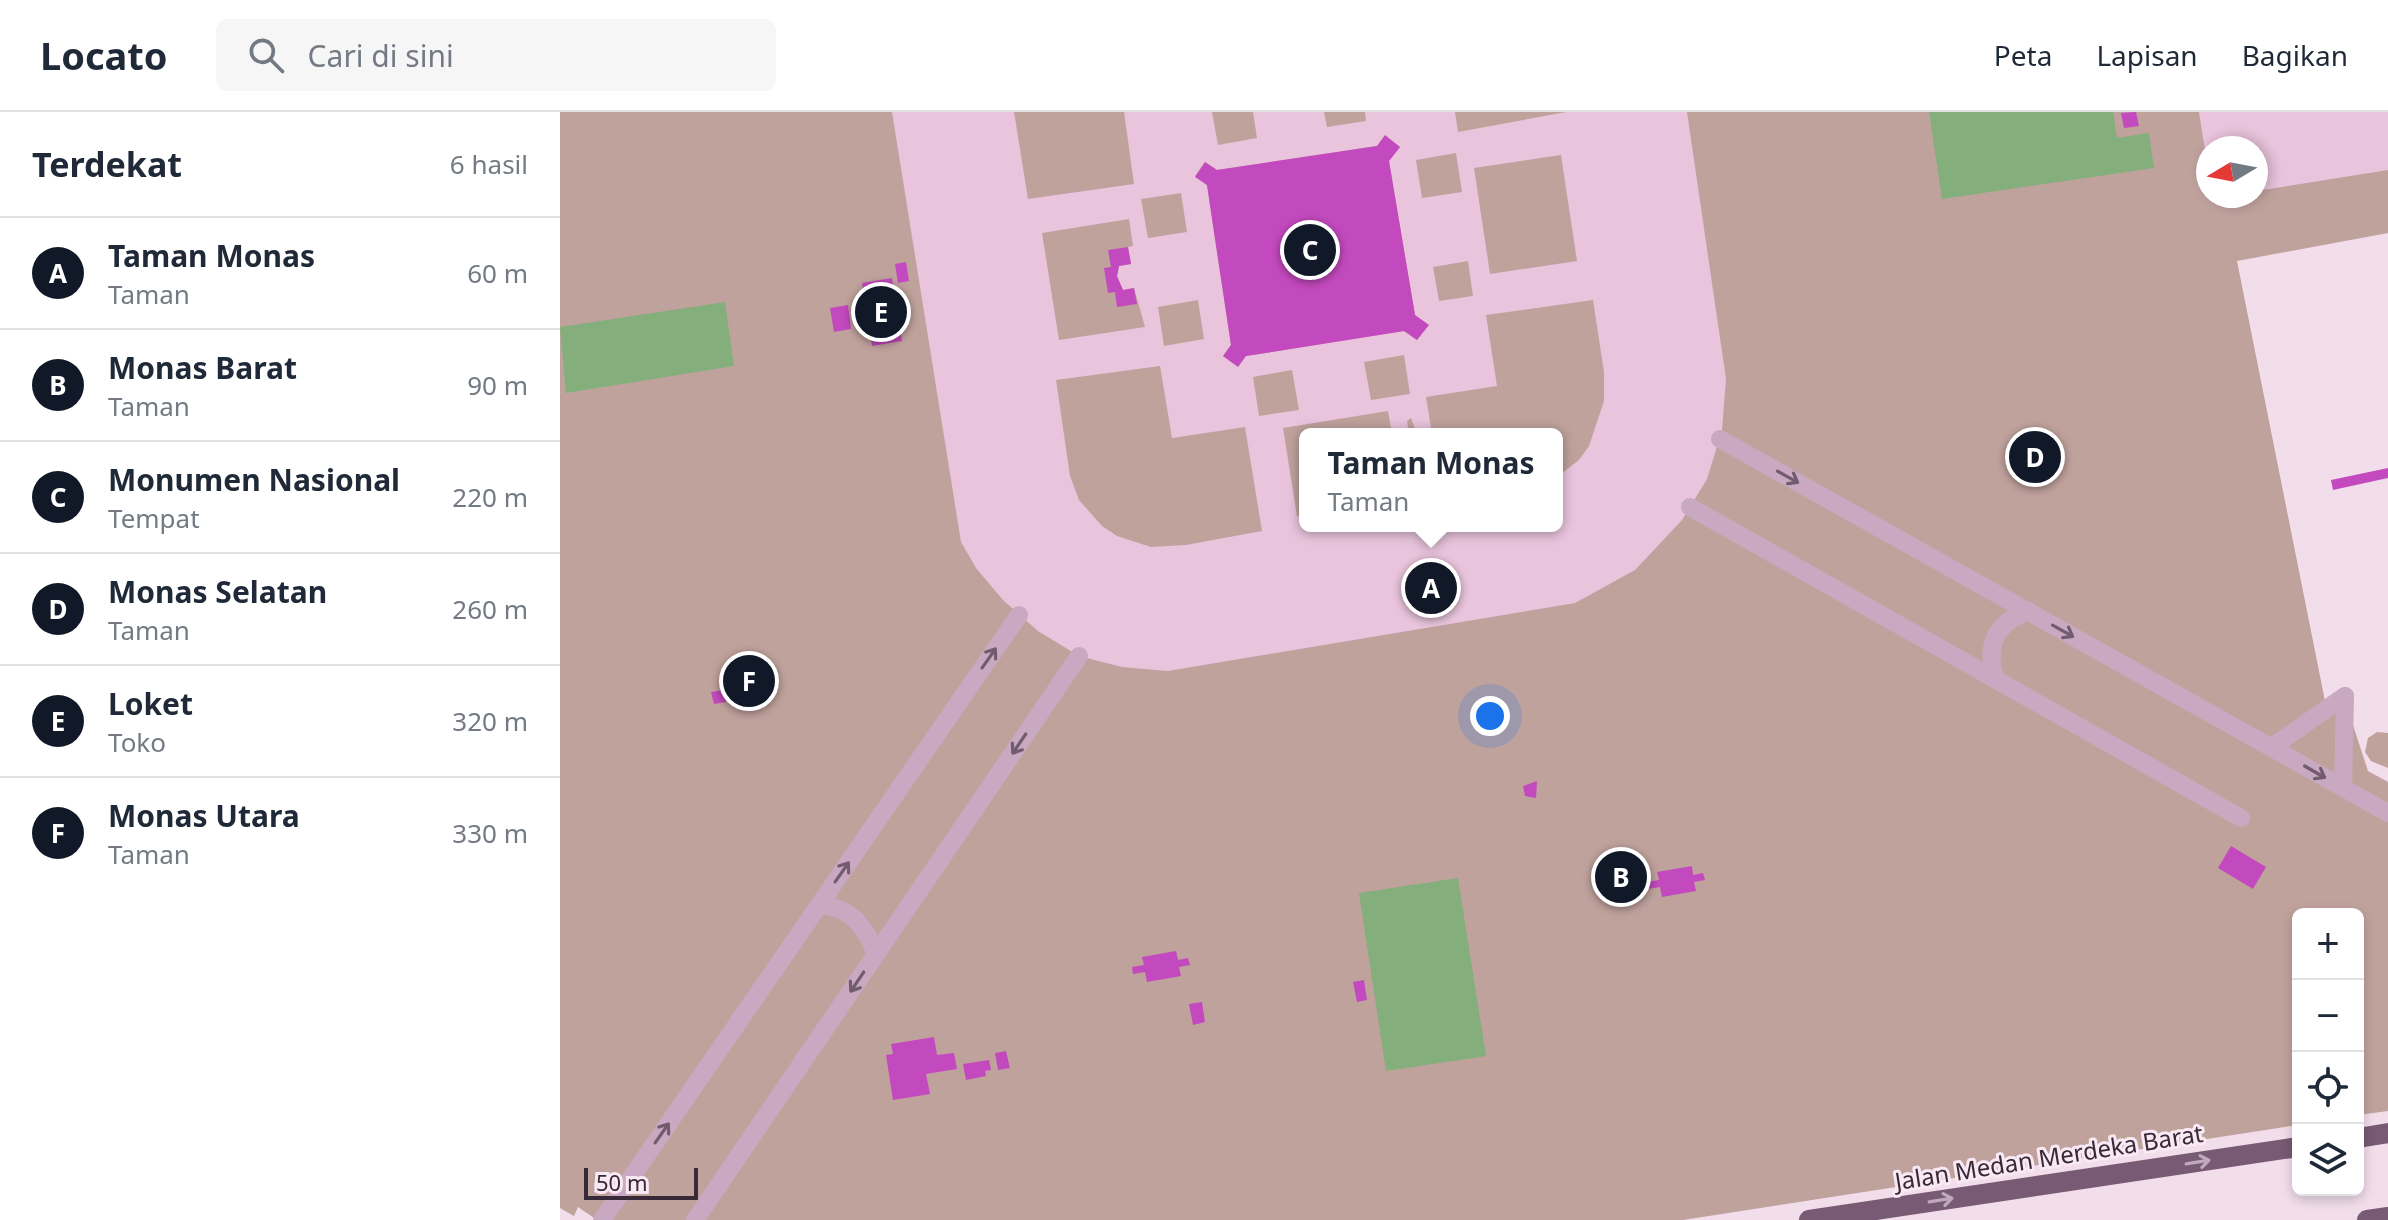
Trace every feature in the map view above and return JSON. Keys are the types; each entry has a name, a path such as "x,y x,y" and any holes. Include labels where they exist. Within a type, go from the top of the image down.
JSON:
{"main road":[{"path":"2364,1137 2388,1133"},
{"name":"Jalan Medan Merdeka Barat","path":"1809,1220 2292,1148"},
{"path":"2367,1220 2388,1217"}],"street":[{"path":"1720,439 2388,813"},
{"path":"1690,507 2241,818"},
{"path":"1995,677 1990,653 1993,639 2004,623 2029,611"},
{"path":"602,1220 1019,615"},
{"path":"695,1220 1079,656"},
{"path":"2272,747 2345,696 2343,788"},
{"path":"819,905 837,907 850,914 863,927 876,954"}],"shaded area":[{"path":"560,112 2388,112 2388,233 2237,261 2325,701 2352,722 2368,771 2388,782 2388,1111 2364,1114 2364,908 2292,908 2292,1126 1683,1220 597,1220 578,1207 574,1216 560,1208"},
{"path":"892,112 1014,112 1028,199 1134,184 1124,112 1212,112 1218,145 1257,138 1253,112 1324,112 1327,127 1366,121 1365,112 1455,112 1458,132 1566,112 1687,112 1726,379 1722,430 1707,479 1682,520 1635,570 1575,603 1168,671 1122,667 1079,656 1038,631 1003,600 976,568 961,542","holes":["1385,136 1400,147 1389,161 1415,315 1428,325 1417,340 1404,331 1246,356 1237,366 1223,356 1231,345 1207,185 1195,176 1205,162 1217,170 1377,146","1456,153 1462,192 1422,198 1416,160","1561,155 1577,261 1490,274 1474,168","1181,193 1187,232 1148,238 1141,199","1129,219 1133,246 1128,247 1131,264 1119,266 1117,276 1123,290 1134,288 1145,327 1059,340 1042,233","1468,261 1473,296 1439,301 1433,267","1198,300 1204,339 1164,346 1158,307","1593,300 1604,372 1604,401 1589,446 1579,460 1563,472 1563,532 1299,532 1299,516 1283,428 1388,411 1391,428 1408,428 1407,421 1411,418 1415,428 1431,428 1426,397 1497,386 1486,315","1404,355 1410,394 1371,400 1364,362","1160,366 1172,438 1245,427 1262,531 1186,545 1151,547 1117,536 1102,526 1079,500 1070,476 1056,380","1292,370 1299,410 1259,416 1253,377"]},
{"path":"1929,112 2113,112 2117,138 2149,133 2154,168 1942,199"},
{"path":"2199,112 2388,112 2388,170 2268,189 2268,136 2203,136"},
{"path":"725,302 734,366 566,393 560,327"},
{"path":"2377,732 2388,733 2388,768 2371,761 2365,752 2368,738"},
{"path":"1458,878 1486,1056 1386,1071 1359,893"}],"building":[{"path":"2136,112 2139,126 2124,128 2121,113"},
{"path":"1385,135 1400,147 1389,161 1415,315 1429,325 1417,340 1404,331 1246,356 1238,367 1223,356 1231,345 1207,185 1195,177 1205,162 1217,170 1377,146"},
{"path":"1128,247 1131,264 1119,266 1117,276 1123,290 1134,288 1137,304 1117,307 1115,292 1108,293 1104,268 1111,267 1108,250"},
{"path":"906,262 909,281 898,283 895,264"},
{"path":"892,278 902,341 872,346 869,328 860,330 856,301 865,299 862,283"},
{"path":"848,305 851,329 834,332 830,308"},
{"path":"2388,468 2388,478 2333,490 2331,480"},
{"path":"724,690 726,702 714,704 711,692"},
{"path":"1537,781 1536,798 1525,796 1523,786"},
{"path":"2231,846 2266,867 2253,889 2218,868"},
{"path":"1692,866 1693,875 1703,873 1705,880 1694,882 1696,891 1662,897 1660,887 1648,889 1647,882 1659,880 1657,872"},
{"path":"1176,951 1178,960 1188,958 1190,965 1179,967 1181,976 1147,982 1145,972 1133,974 1132,967 1144,965 1142,957"},
{"path":"1364,980 1367,1000 1357,1002 1353,982"},
{"path":"1202,1002 1205,1022 1193,1025 1189,1004"},
{"path":"934,1037 937,1055 954,1053 957,1069 926,1074 930,1094 893,1100 886,1055 893,1054 891,1044"},
{"path":"1006,1051 1010,1068 998,1070 995,1053"},
{"path":"989,1060 991,1070 985,1071 986,1076 966,1080 963,1064"}],"place":[{"name":"Monumen Nasional","path":"1310,250"},
{"name":"Loket","path":"881,312"},
{"name":"Monas Selatan","path":"2035,457"},
{"name":"Taman Monas","path":"1431,588"},
{"name":"Monas Utara","path":"749,681"},
{"name":"Monas Barat","path":"1621,877"}]}
